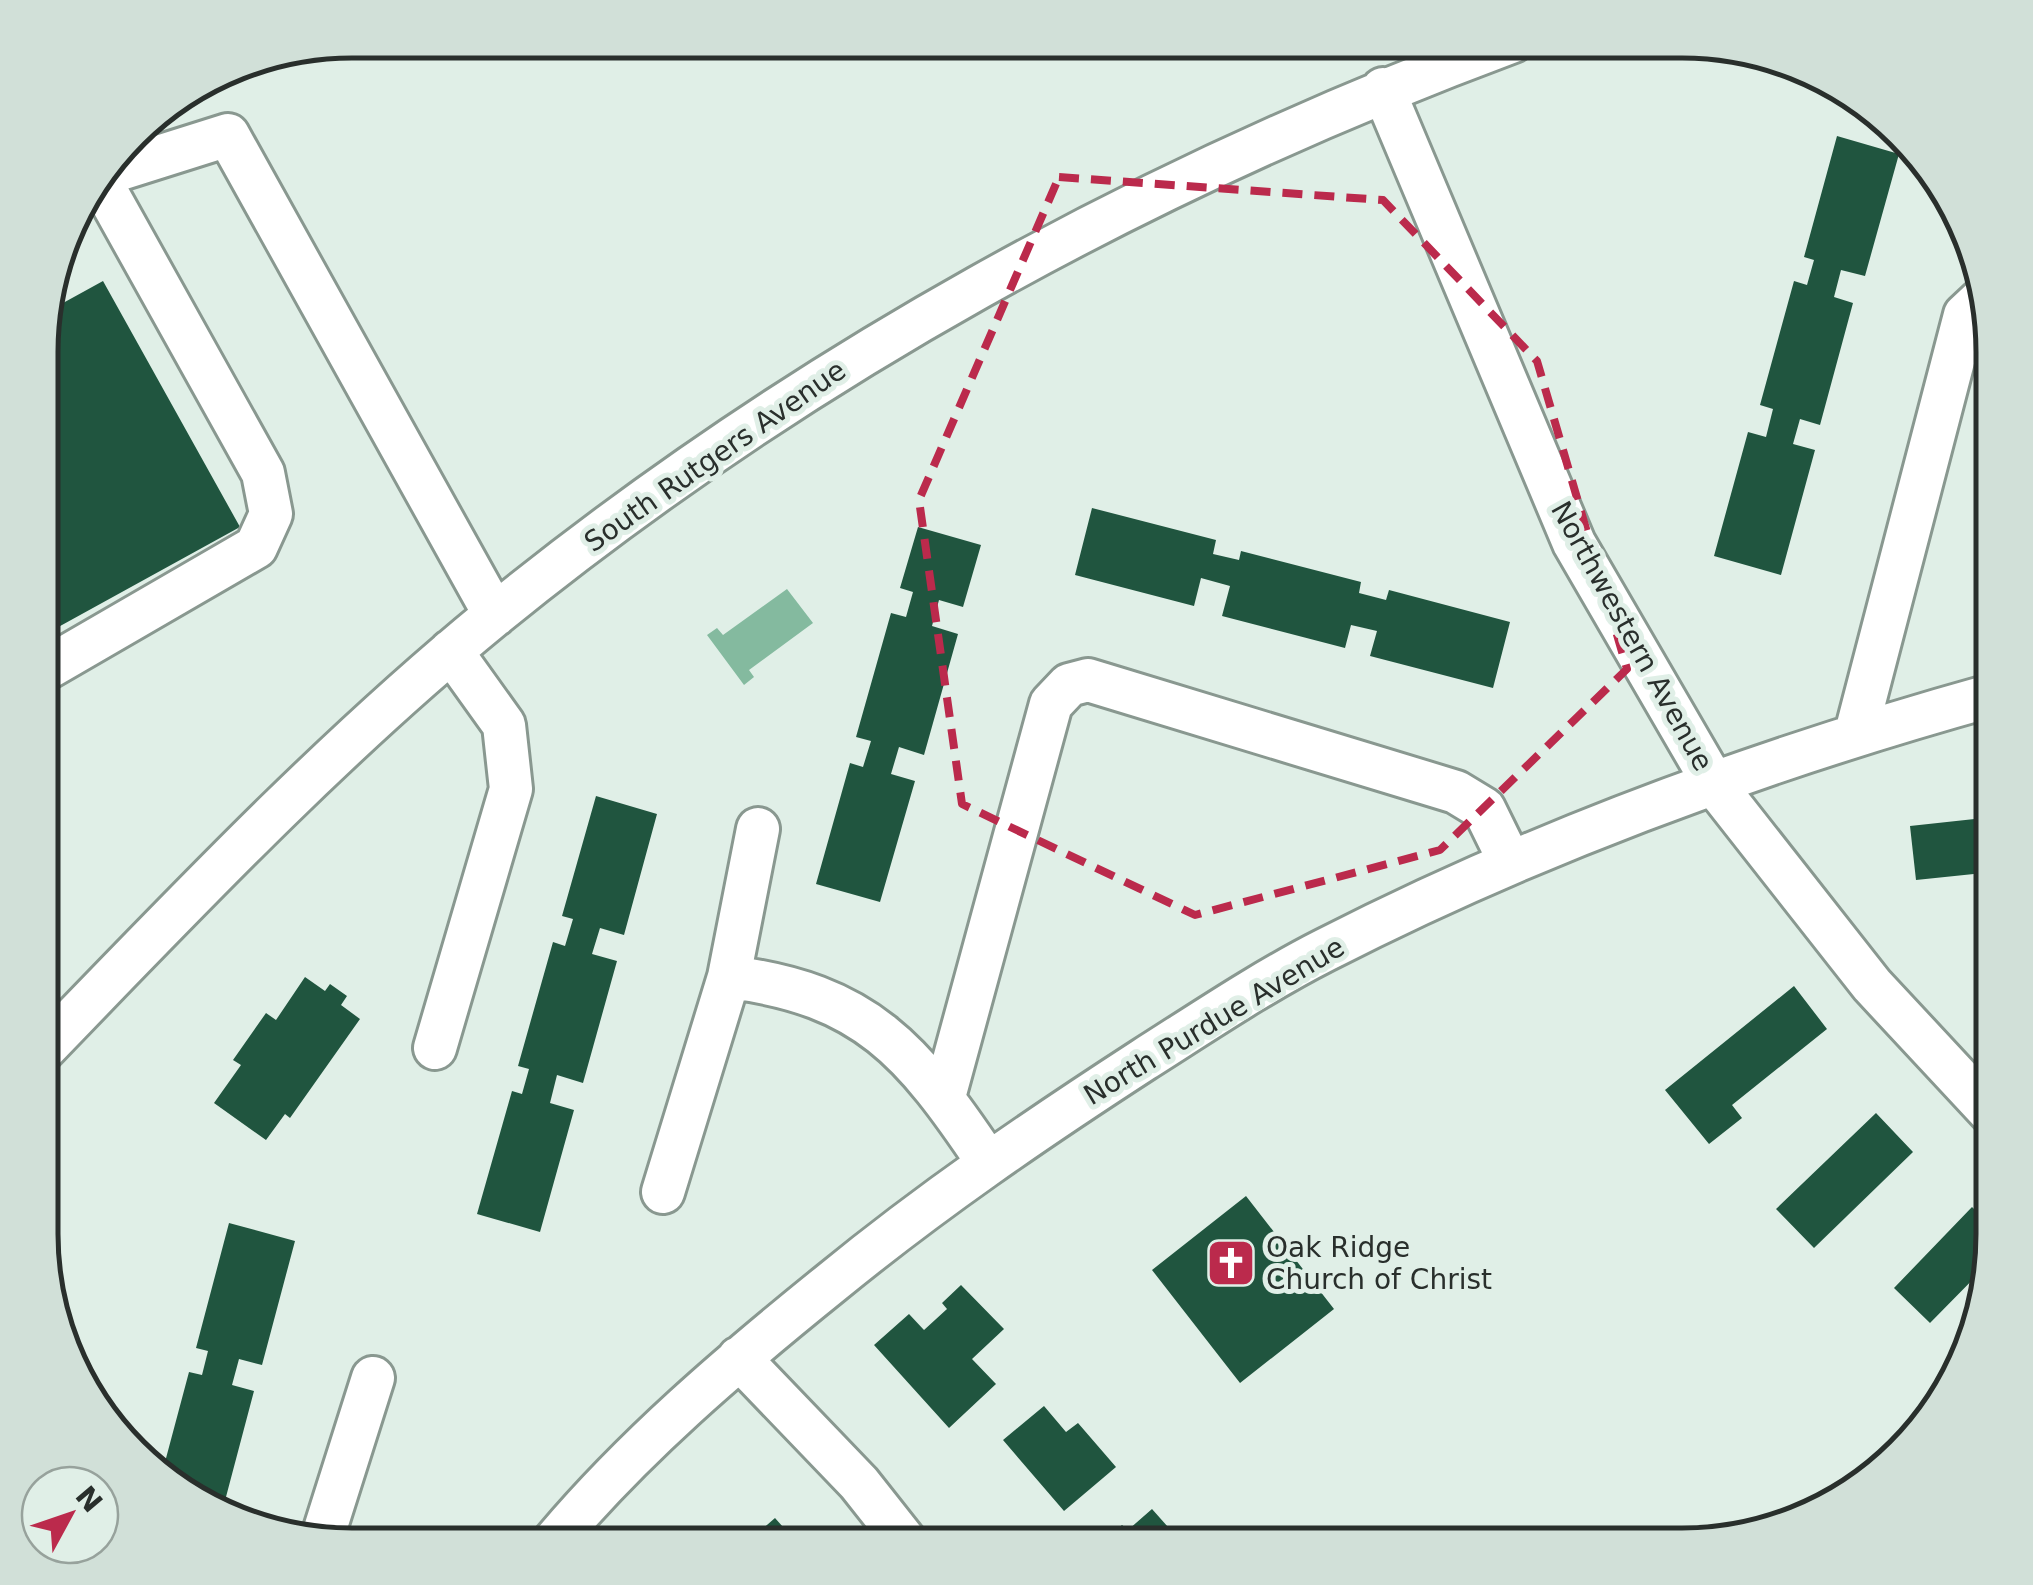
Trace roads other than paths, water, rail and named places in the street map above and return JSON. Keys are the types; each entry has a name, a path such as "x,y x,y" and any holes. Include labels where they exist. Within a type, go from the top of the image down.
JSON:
{"street":[{"name":"South Rutgers Avenue","path":"58,1034 238,848 451,652 495,614 703,459 889,335 1088,227 1383,89 1465,58"},
{"name":"Northwestern Avenue","path":"1383,89 1574,543 1714,784 1872,985 1975,1096"},
{"path":"122,168 228,135 495,614"},
{"path":"58,662 256,547 271,514 264,472 106,191"},
{"path":"1856,733 1965,314 1972,308"},
{"path":"435,1048 511,790 504,726 451,652"},
{"path":"944,1097 1051,704 1069,685 1088,680 1456,792 1484,808 1510,862"},
{"name":"North Purdue Avenue","path":"566,1527 738,1358 987,1160 1291,969 1510,862 1856,733 1976,700"},
{"path":"663,1192 729,977 758,829"},
{"path":"729,977 779,983 844,1006 896,1046 944,1097 987,1160"},
{"path":"738,1358 859,1484 894,1527"},
{"path":"325,1526 373,1378"}],"place":[{"name":"Oak Ridge Church of Christ","path":"1231,1263"}]}
